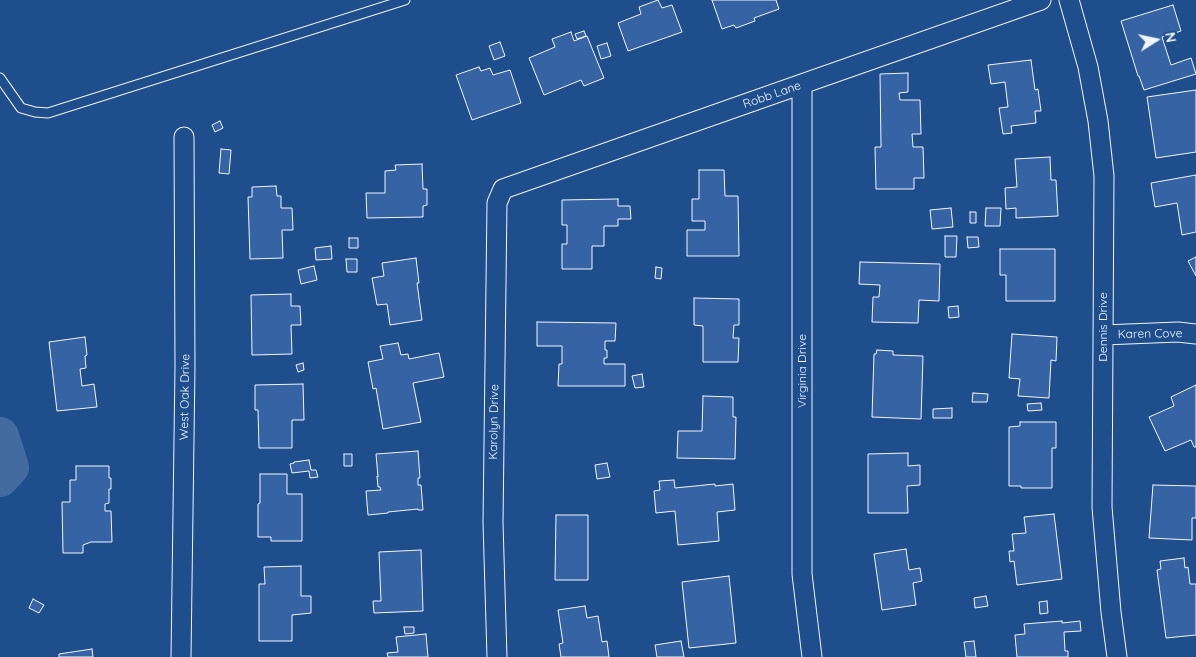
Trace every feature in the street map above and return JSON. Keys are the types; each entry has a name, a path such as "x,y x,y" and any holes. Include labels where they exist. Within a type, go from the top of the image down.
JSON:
{"street":[{"name":"Robb Lane","path":"503,189 1041,0"},
{"name":"Dennis Drive","path":"1069,0 1088,67 1098,121 1104,176 1102,507 1117,657"},
{"name":"Virginia Drive","path":"802,84 802,574 812,657"},
{"name":"West Oak Drive","path":"181,657 186,366 184,137"},
{"name":"Karolyn Drive","path":"497,657 493,523 497,203 503,189"},
{"name":"Karen Cove","path":"1103,335 1178,332 1196,334"}],"lane":[{"path":"0,78 21,108 48,113 405,0"}],"building":[{"path":"658,0 662,8 672,5 682,32 628,51 618,23 641,14 639,7"},
{"path":"712,0 776,0 779,9 754,18 755,21 736,28 734,25 722,29"},
{"path":"1173,5 1181,31 1162,37 1171,65 1191,58 1196,74 1144,90 1121,21"},
{"path":"584,31 586,36 577,39 575,34"},
{"path":"571,32 574,41 587,36 604,78 584,86 581,80 544,95 529,58 555,47 552,39"},
{"path":"500,42 505,56 494,60 489,46"},
{"path":"607,43 611,56 601,59 597,46"},
{"path":"1031,60 1035,90 1038,89 1041,111 1035,111 1036,123 1011,126 1012,133 1003,134 999,108 1008,107 1005,82 991,84 988,65"},
{"path":"479,67 481,71 490,68 493,75 510,70 521,103 472,120 456,75"},
{"path":"908,73 908,92 899,93 900,100 920,100 921,134 912,134 913,147 923,147 924,178 914,178 914,189 876,189 875,147 881,147 880,74"},
{"path":"1196,90 1196,152 1156,158 1147,97"},
{"path":"220,121 223,128 215,132 212,125"},
{"path":"221,149 231,150 229,174 219,173"},
{"path":"1050,157 1051,180 1056,180 1058,216 1016,218 1016,208 1006,209 1005,188 1017,187 1015,159"},
{"path":"422,164 423,189 427,189 427,205 423,206 423,217 367,218 366,193 385,193 385,171 396,170 395,165"},
{"path":"699,170 724,170 725,196 738,196 739,256 687,256 687,230 705,230 705,221 692,221 692,199 699,199"},
{"path":"1196,175 1196,232 1182,235 1177,203 1155,207 1151,183"},
{"path":"276,186 277,196 281,196 281,208 292,208 293,230 282,230 283,258 250,259 248,197 252,197 252,187"},
{"path":"618,199 618,206 630,206 631,219 618,219 618,226 604,226 604,246 592,246 592,269 562,269 562,244 567,244 567,225 562,225 562,200"},
{"path":"951,208 953,227 932,229 930,210"},
{"path":"986,208 1001,208 1000,226 985,226"},
{"path":"970,212 976,212 976,223 970,223"},
{"path":"945,236 957,236 956,257 945,257"},
{"path":"967,237 978,237 979,247 968,248"},
{"path":"349,238 358,238 358,248 349,248"},
{"path":"331,246 332,259 316,260 315,248"},
{"path":"1000,249 1055,249 1055,301 1006,301 1006,275 1000,275"},
{"path":"1196,257 1196,276 1188,261"},
{"path":"416,258 422,320 390,325 387,304 377,305 372,278 384,276 382,263"},
{"path":"346,259 357,259 357,272 347,272"},
{"path":"860,262 940,264 939,301 919,300 918,323 872,322 873,297 879,297 880,285 859,284"},
{"path":"314,266 317,280 301,284 298,270"},
{"path":"656,267 662,268 661,279 655,278"},
{"path":"291,294 291,306 300,306 301,325 291,325 292,354 252,355 251,295"},
{"path":"694,298 739,299 739,325 734,325 733,338 739,338 738,362 703,362 703,326 694,325"},
{"path":"958,306 959,317 949,318 948,307"},
{"path":"537,322 616,323 615,341 605,341 607,358 604,358 604,364 625,364 625,386 558,386 559,364 562,364 562,346 537,346"},
{"path":"1012,334 1057,337 1056,361 1051,360 1049,398 1018,396 1020,379 1009,378"},
{"path":"85,337 87,355 85,356 86,368 80,369 82,386 94,384 97,407 57,411 49,342"},
{"path":"398,343 401,355 408,354 409,359 439,353 444,377 413,383 421,422 383,429 376,388 373,389 368,362 383,359 380,346"},
{"path":"877,350 893,351 893,355 923,356 921,419 872,417 874,354 876,354"},
{"path":"303,363 304,370 298,372 296,365"},
{"path":"642,374 644,387 635,388 632,376"},
{"path":"303,384 304,420 292,420 292,448 259,448 258,410 255,410 255,385"},
{"path":"1196,385 1196,447 1194,447 1191,440 1165,451 1149,417 1174,406 1171,397"},
{"path":"973,393 988,394 987,402 972,402"},
{"path":"703,396 733,397 733,417 736,417 735,459 677,458 678,431 702,431"},
{"path":"1041,403 1042,410 1028,411 1027,404"},
{"path":"952,408 952,418 933,418 933,409"},
{"path":"1020,422 1056,422 1056,448 1052,448 1052,488 1009,486 1009,427 1020,426"},
{"path":"418,451 420,478 418,478 418,485 421,485 423,510 368,515 366,491 381,490 378,487 376,454"},
{"path":"908,453 908,466 920,465 920,485 907,486 908,513 868,513 868,454"},
{"path":"344,454 352,454 352,466 344,466"},
{"path":"309,460 311,470 316,470 318,477 310,478 309,471 292,473 290,464"},
{"path":"607,463 610,477 597,479 595,465"},
{"path":"76,466 109,466 111,489 109,489 109,503 105,504 105,511 111,511 112,542 91,542 83,545 83,553 63,553 62,502 70,502 70,480 76,480"},
{"path":"260,474 287,474 287,494 302,494 302,541 271,541 271,537 258,537"},
{"path":"674,480 675,488 733,484 735,510 717,512 719,541 678,545 675,511 656,513 654,491 660,490 659,481"},
{"path":"1153,485 1196,486 1196,518 1192,518 1192,540 1149,538"},
{"path":"1054,514 1062,579 1017,585 1014,561 1010,562 1009,551 1014,551 1012,534 1026,533 1024,517"},
{"path":"556,515 588,515 588,580 555,580"},
{"path":"906,549 909,570 920,568 922,581 913,583 916,605 882,610 874,554"},
{"path":"421,550 423,611 374,613 373,601 381,601 379,552"},
{"path":"1184,558 1185,568 1188,567 1190,584 1196,584 1196,635 1166,638 1157,570 1161,569 1160,561"},
{"path":"301,566 301,596 311,596 311,613 292,615 292,641 259,641 259,584 265,584 264,567"},
{"path":"729,576 736,643 689,648 682,582"},
{"path":"986,596 988,606 975,608 974,598"},
{"path":"33,599 44,605 39,613 29,608"},
{"path":"1047,601 1048,613 1040,614 1039,602"},
{"path":"585,606 587,618 598,616 602,642 607,641 609,657 561,657 559,644 563,643 558,610"},
{"path":"1062,621 1062,623 1080,621 1081,631 1064,632 1065,651 1068,651 1068,657 1017,657 1015,635 1025,634 1024,624"},
{"path":"404,627 414,627 414,633 405,634"},
{"path":"426,634 428,657 388,657 387,653 398,652 396,637"},
{"path":"681,641 684,657 657,657 655,645"},
{"path":"974,641 976,657 966,657 964,642"},
{"path":"92,649 93,657 59,657 59,654"}],"waterway":[{"path":"0,436 10,467 0,478"}]}
